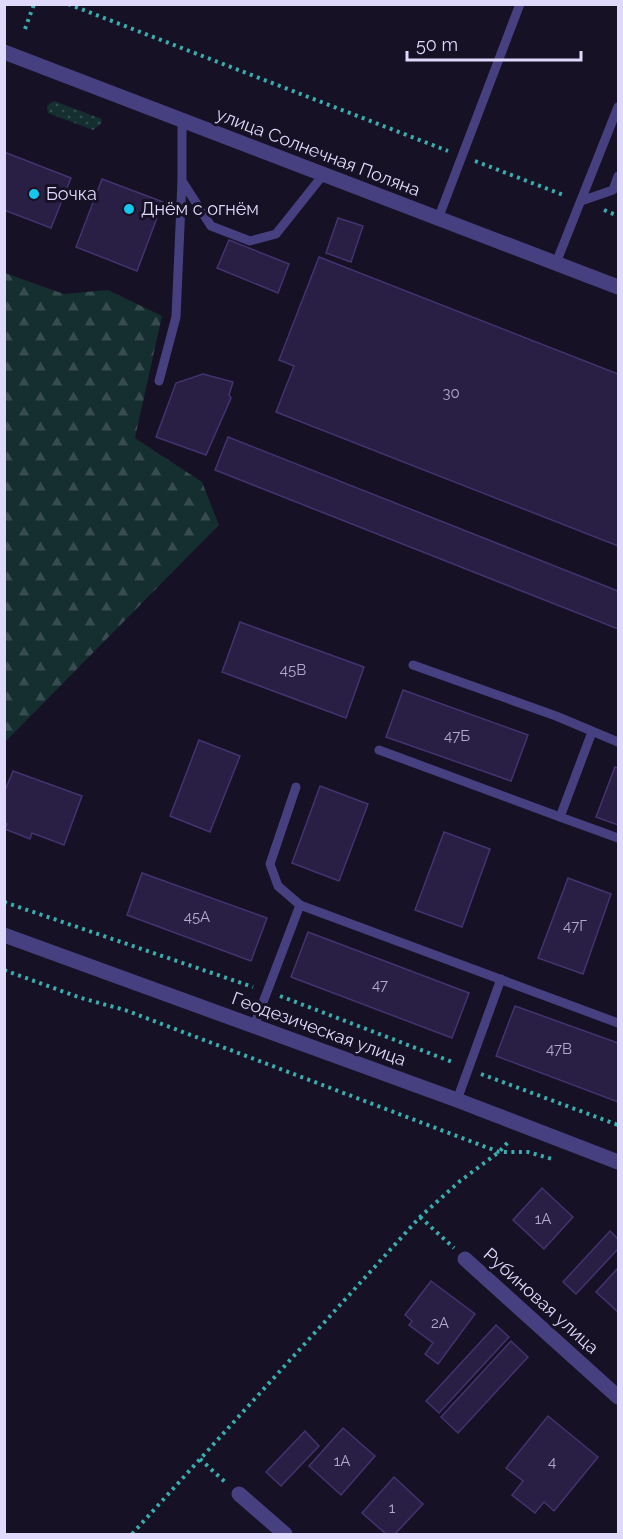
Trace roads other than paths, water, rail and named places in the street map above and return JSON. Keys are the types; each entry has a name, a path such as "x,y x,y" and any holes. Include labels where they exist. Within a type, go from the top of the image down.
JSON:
{"street":[{"name":"улица Солнечная Поляна","path":"4,52 618,287"},
{"name":"Геодезическая улица","path":"4,935 457,1100 618,1162"},
{"name":"Рубиновая улица","path":"465,1258 618,1397"},
{"path":"239,1494 285,1534"}],"lane":[{"path":"438,219 520,4"},
{"path":"556,263 618,107"},
{"path":"159,381 176,317 182,181 182,120"},
{"path":"182,181 211,226 250,242 276,234 323,175"},
{"path":"581,201 613,190 618,176"},
{"path":"413,665 556,716 618,742"},
{"path":"560,817 592,732"},
{"path":"379,750 618,838"},
{"path":"296,787 270,864 278,886 300,905 618,1023"},
{"path":"254,1026 300,905"},
{"path":"457,1100 501,979"}],"place":[{"name":"Бочка","path":"34,194"},
{"name":"Днём с огнём","path":"129,209"}]}
